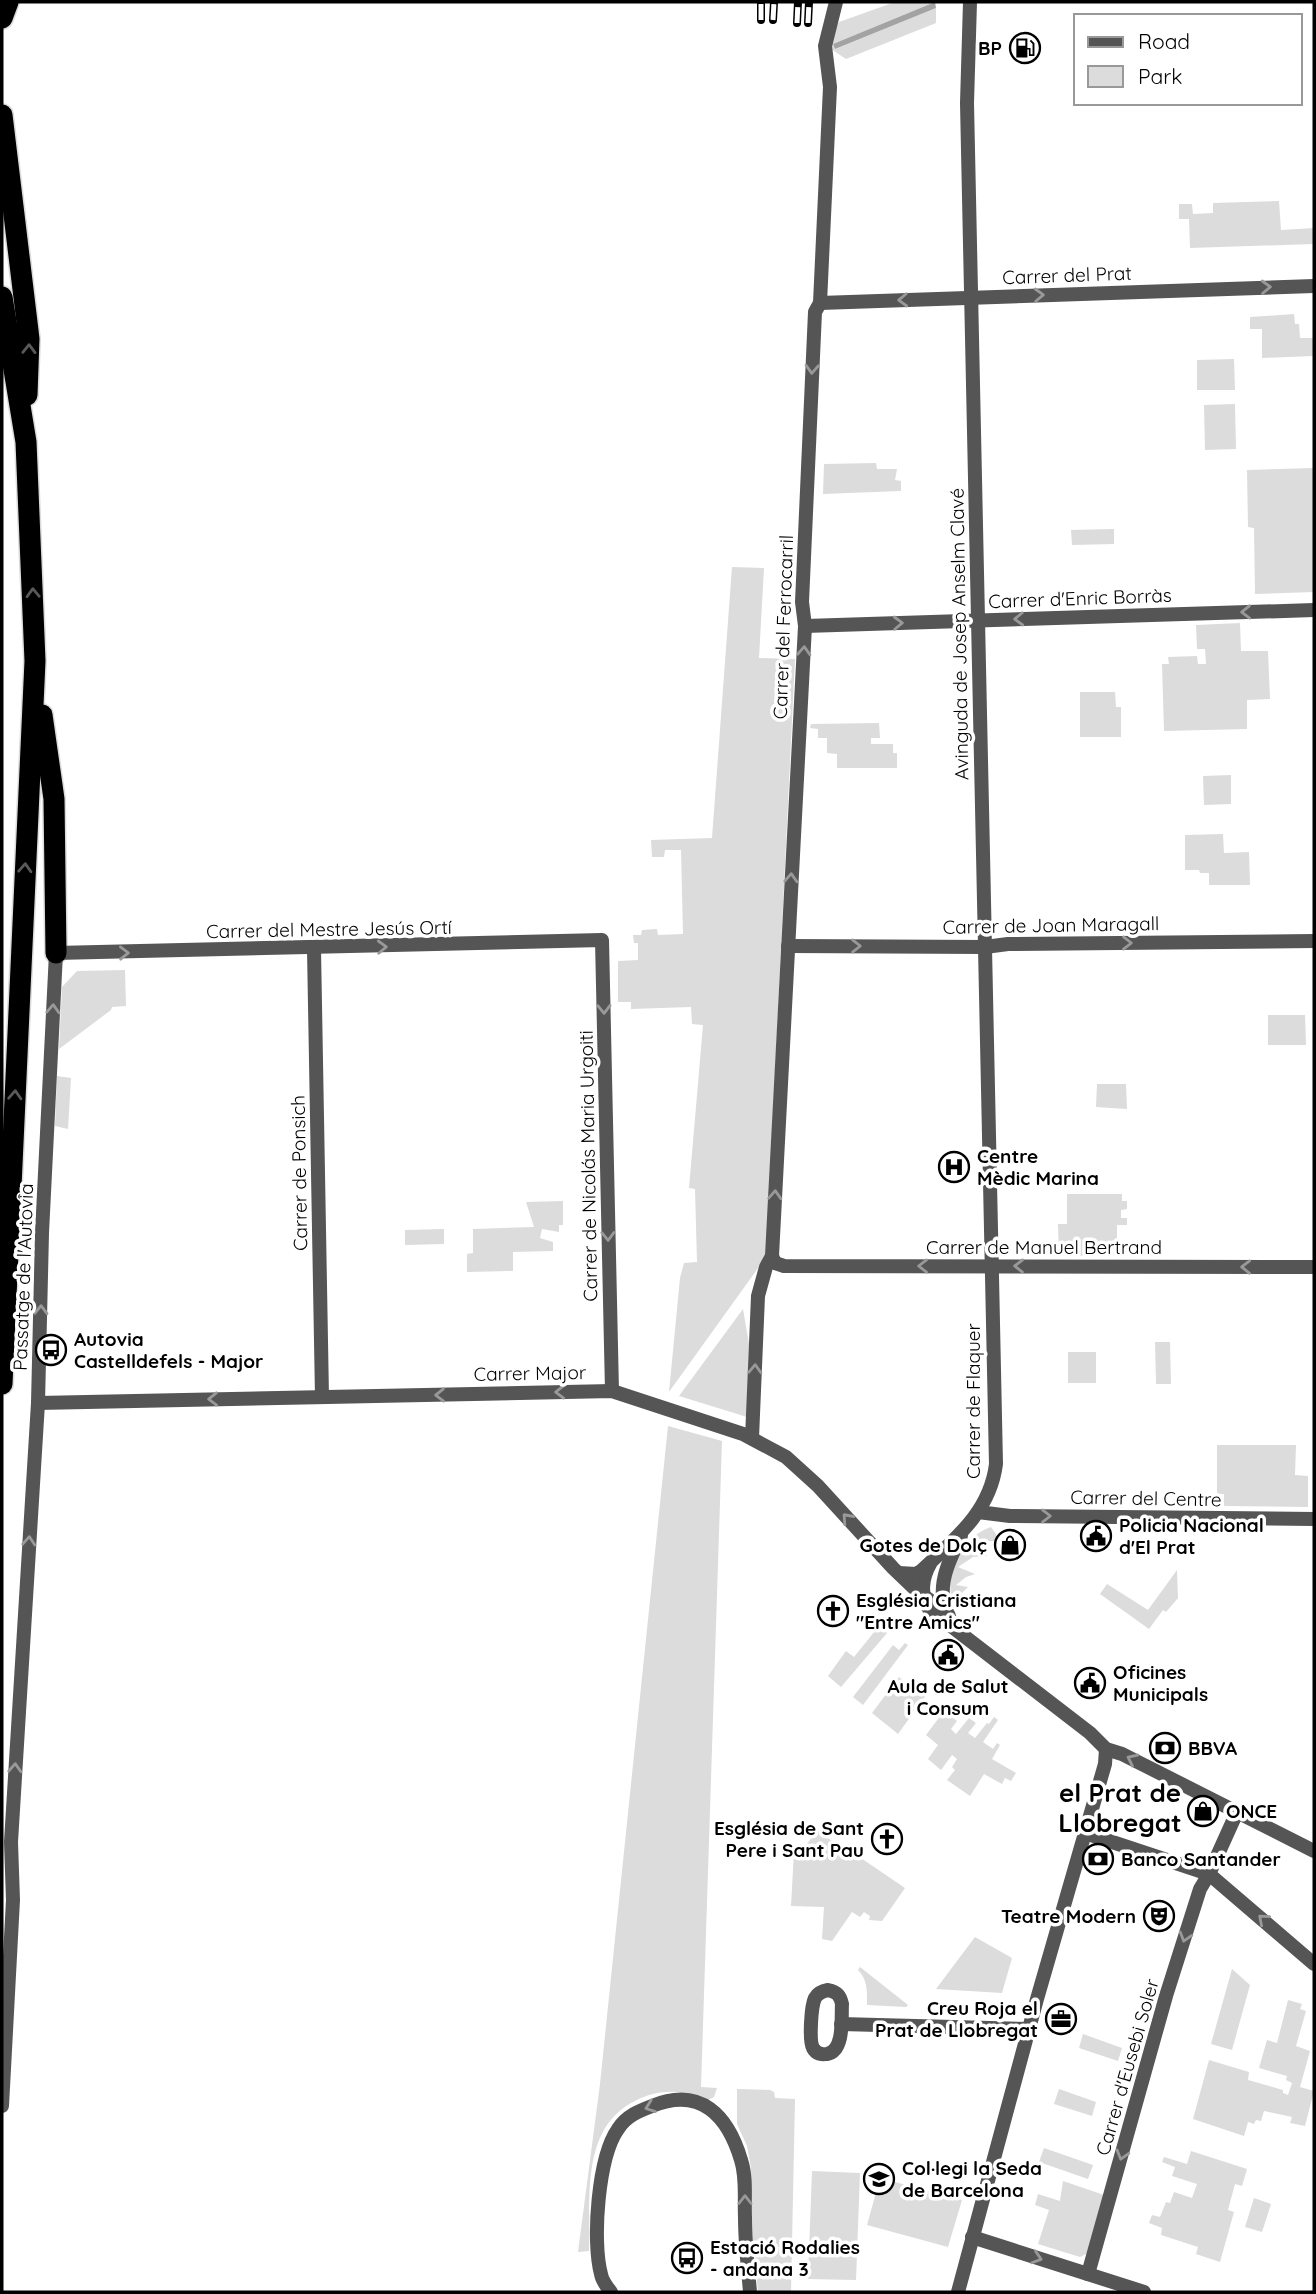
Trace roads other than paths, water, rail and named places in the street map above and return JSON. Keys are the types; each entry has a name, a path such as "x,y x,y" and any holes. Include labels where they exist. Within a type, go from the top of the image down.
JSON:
{"highway":[{"path":"2,18 8,2"},
{"path":"2,115 29,339 26,442 35,661 2,1384"},
{"path":"2,297 26,442"},
{"path":"35,661 54,799 57,867 56,953"}],"street":[{"name":"Carrer del Ferrocarril","path":"748,1436 758,1296 766,1267 773,1259 805,626 802,602 815,312 821,303 830,87 825,46 836,2"},
{"name":"Avinguda de Josep Anselm Clavé","path":"970,2 967,103 992,1265"},
{"name":"Carrer del Prat","path":"821,303 1314,286"},
{"name":"Carrer d'Enric Borràs","path":"805,626 1314,610"},
{"name":"Carrer del Mestre Jesús Ortí","path":"56,953 314,949 602,940"},
{"name":"Carrer de Nicolás Maria Urgoiti","path":"602,940 612,1391"},
{"name":"Carrer de Joan Maragall","path":"788,946 985,947 1008,944 1314,942"},
{"name":"Carrer de Ponsich","path":"314,949 322,1397"},
{"name":"Passatge de l'Autovia","path":"2,2106 13,1900 11,1842 15,1749 38,1403 42,1233 56,953"},
{"name":"Carrer de Manuel Bertrand","path":"773,1259 784,1266 1314,1267"},
{"name":"Carrer de Flaquer","path":"965,1528 992,1488 996,1464 992,1265"},
{"name":"Carrer Major","path":"38,1403 612,1391 748,1436 786,1457 818,1486 899,1573 946,1612 962,1634"},
{"name":"Carrer del Centre","path":"978,1512 1010,1516 1314,1519"},
{"path":"899,1573 916,1574 965,1528"},
{"path":"946,1612 944,1578 947,1564 965,1528"},
{"path":"933,1560 924,1577 923,1595 929,1609 1090,1733 1106,1749 1314,1851"},
{"path":"958,2292 1029,2029 1105,1764 1106,1749"},
{"name":"Carrer d'Eusebi Soler","path":"1088,2274 1200,1889 1237,1812"},
{"path":"1083,1838 1209,1874 1314,1964"},
{"path":"841,2024 1029,2029"},
{"path":"611,2292 601,2277 597,2244 604,2162 608,2147 618,2127 633,2113 673,2100 702,2103 723,2119 731,2132 745,2177 750,2292"},
{"path":"972,2237 1144,2292"}],"railway":[{"path":"761,2 761,20"},
{"path":"773,20 774,2"},
{"path":"797,23 798,2"},
{"path":"808,23 809,2"}],"place":[{"name":"BP","path":"1025,48"},
{"name":"Centre Mèdic Marina","path":"954,1167"},
{"name":"Autovia Castelldefels - Major","path":"51,1350"},
{"name":"Policia Nacional d'El Prat","path":"1096,1536"},
{"name":"Gotes de Dolç","path":"1010,1545"},
{"name":"Església Cristiana \"Entre Amics\"","path":"833,1611"},
{"name":"Aula de Salut i Consum","path":"948,1655"},
{"name":"Oficines Municipals","path":"1090,1683"},
{"name":"BBVA","path":"1165,1748"},
{"name":"ONCE","path":"1203,1811"},
{"name":"Església de Sant Pere i Sant Pau","path":"887,1839"},
{"name":"Banco Santander","path":"1098,1859"},
{"name":"Teatre Modern","path":"1159,1916"},
{"name":"Creu Roja el Prat de Llobregat","path":"1061,2019"},
{"name":"Col·legi la Seda de Barcelona","path":"879,2179"},
{"name":"Estació Rodalies - andana 3","path":"687,2258"}],"district":[{"name":"el Prat de Llobregat","path":"1120,1808"}]}
